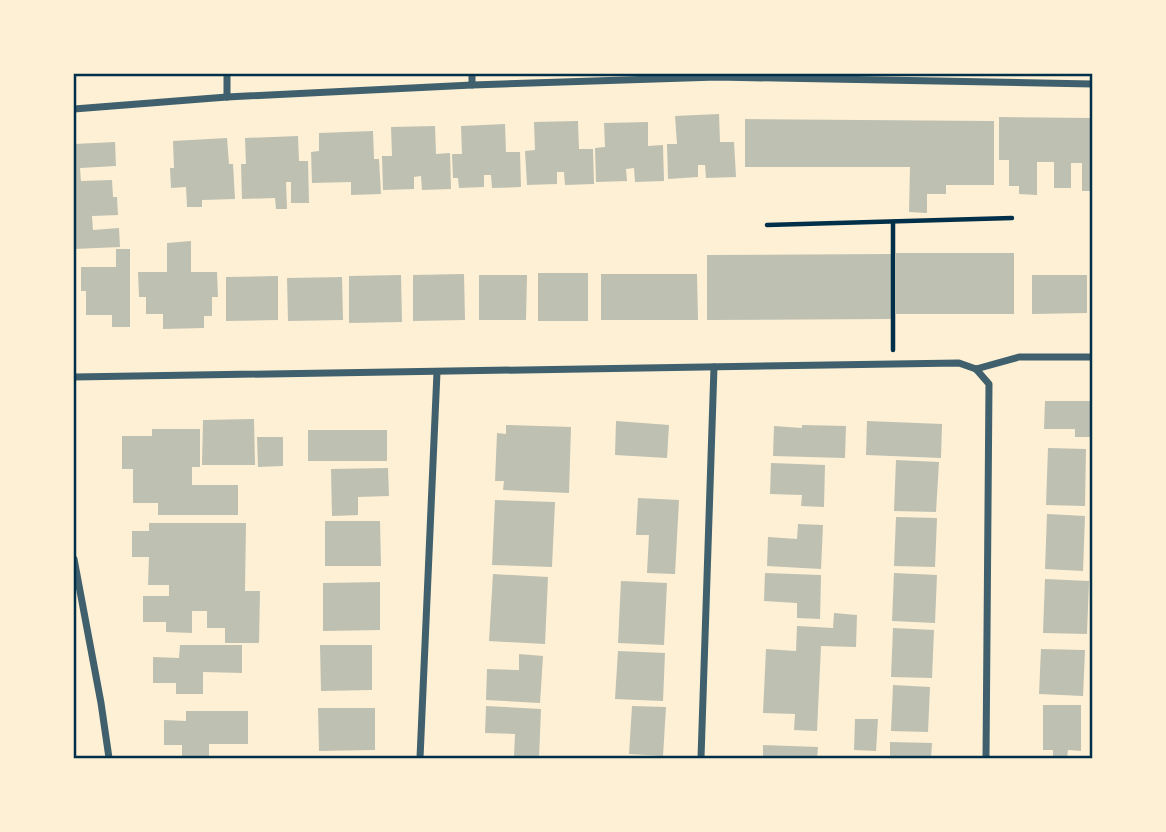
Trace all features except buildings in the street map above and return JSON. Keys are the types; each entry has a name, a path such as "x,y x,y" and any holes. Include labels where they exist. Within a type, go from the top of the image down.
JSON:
{"street":[{"path":"227,74 227,97"},
{"path":"472,74 472,85"},
{"path":"74,109 227,97 717,75 1093,84"},
{"path":"976,369 1018,357 1093,356"},
{"path":"74,377 959,363 976,369 989,384 986,758"},
{"path":"701,758 714,367"},
{"path":"420,758 437,372"},
{"path":"74,559 109,758"}],"path":[{"path":"767,225 1012,218"},
{"path":"893,364 894,222"}]}
